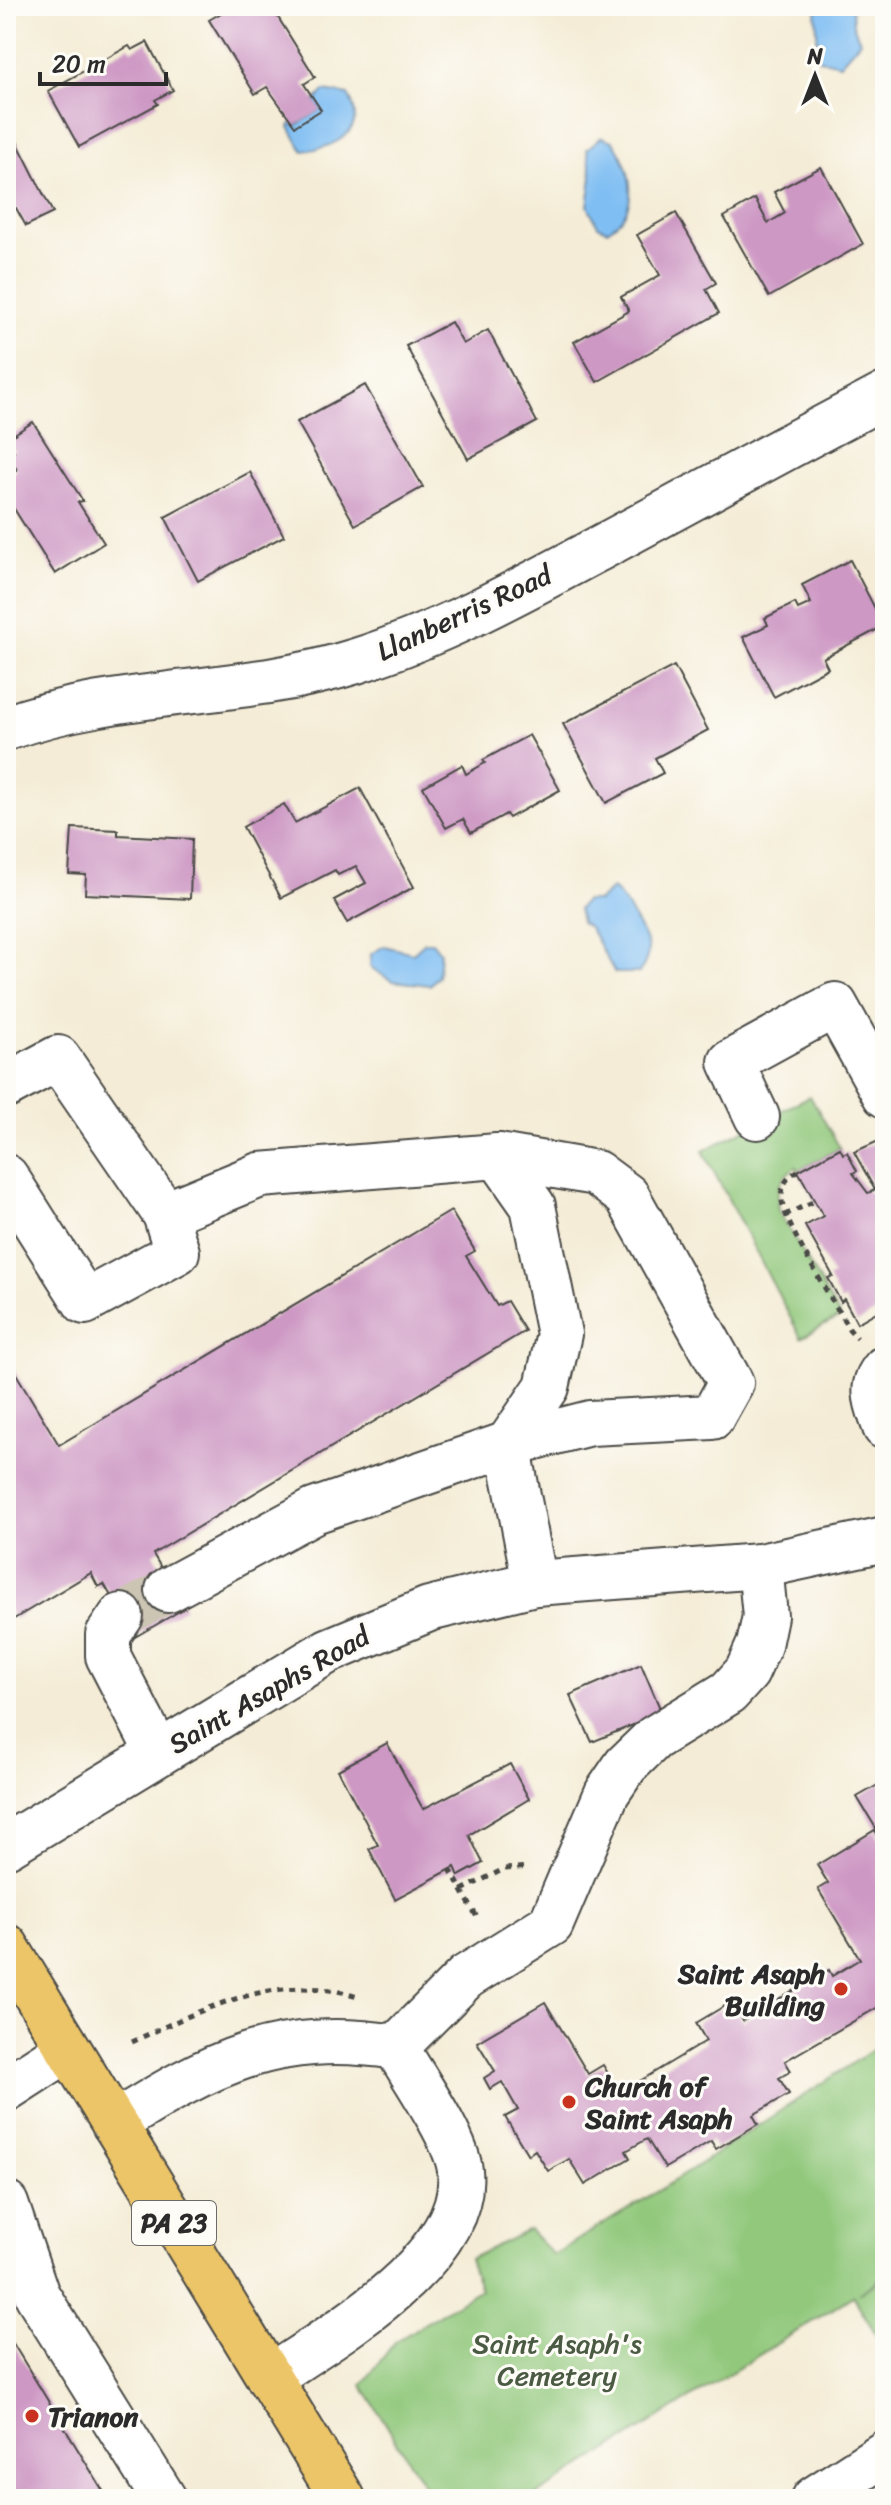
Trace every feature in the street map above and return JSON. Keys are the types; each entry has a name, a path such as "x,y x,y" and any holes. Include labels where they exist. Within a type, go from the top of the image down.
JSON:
{"main road":[{"name":"PA 23","path":"6,1946 17,1989 68,2049 343,2499"}],"street":[{"name":"Llanberris Road","path":"6,728 34,718 130,699 302,675 399,647 496,604 885,395"},
{"path":"757,1117 731,1062 835,1005 885,1095"},
{"path":"6,1086 58,1058 165,1214 177,1252 85,1302 6,1177"},
{"path":"165,1214 260,1175 498,1156 596,1173 627,1196 731,1383 712,1417 590,1423 508,1444 314,1511 168,1590"},
{"path":"498,1156 533,1206 559,1334 547,1387 508,1444 535,1583"},
{"path":"878,1351 874,1396 885,1427"},
{"name":"Saint Asaphs Road","path":"6,1846 328,1651 429,1609 535,1583 760,1566 885,1539"},
{"path":"396,2047 466,1977 551,1924 607,1793 626,1765 654,1738 729,1692 747,1672 759,1645 765,1616 760,1566"},
{"path":"121,1616 108,1635 108,1656 158,1753"},
{"path":"114,2124 208,2068 257,2052 319,2041 354,2040 396,2047"},
{"path":"269,2378 336,2333 408,2276 439,2240 454,2214 460,2192 460,2169 454,2148 396,2047"},
{"path":"6,2089 68,2049"},
{"path":"6,2204 37,2295 164,2499"},
{"path":"814,2499 885,2453"}],"path":[{"path":"798,1171 790,1175 783,1187 785,1215 849,1329 859,1342 878,1351"},
{"path":"785,1215 815,1201"},
{"path":"462,1890 504,1869 520,1866 547,1868 574,1876"},
{"path":"450,1869 498,1955"}],"green space":[{"path":"810,1096 840,1148 798,1171 796,1167 786,1175 778,1191 778,1210 840,1317 801,1338 703,1151"},
{"name":"Saint Asaph's Cemetery","path":"885,2042 885,2276 858,2294 885,2278 885,2349 853,2296 530,2499 432,2499 362,2385 395,2342 480,2289 469,2259 529,2230 553,2255 674,2181"}],"water":[{"path":"816,6 852,6 853,25 860,41 840,64 818,59"},
{"path":"324,91 348,95 354,108 352,128 337,141 303,151 290,127 293,122 296,126 320,110 315,101"},
{"path":"602,137 613,141 620,152 629,176 630,189 625,212 607,230 598,226 588,206 592,176 587,149"},
{"path":"612,889 627,906 648,949 639,973 615,973 589,927 581,922 578,909 585,901 598,901"},
{"path":"425,942 432,942 440,952 438,976 430,985 392,981 370,967 371,954 384,946 413,953"}],"building":[{"path":"233,6 271,6 315,77 304,84 321,110 295,126 267,87 255,94 209,20"},
{"path":"147,42 173,90 155,100 158,104 79,147 48,91 129,46 132,50"},
{"path":"6,120 53,213 26,226 16,208 10,211 6,203"},
{"path":"821,167 863,244 769,297 724,217 755,199 768,223 785,213 774,192"},
{"path":"676,213 716,283 706,289 719,313 597,382 574,342 629,311 621,297 660,275 637,235"},
{"path":"451,322 463,344 488,330 537,422 468,459 406,346"},
{"path":"365,385 423,487 355,525 297,422"},
{"path":"33,422 83,501 78,502 104,543 55,574 6,496 6,477 17,470 8,455 14,451 7,439"},
{"path":"250,472 284,536 198,581 165,517"},
{"path":"850,560 884,626 823,658 828,668 774,697 743,637 768,625 765,618 795,603 798,609 811,603 802,585"},
{"path":"674,666 708,730 655,758 663,773 606,803 563,724"},
{"path":"529,735 560,790 509,818 506,814 471,833 463,819 446,828 423,787 462,765 466,774 485,763 483,760"},
{"path":"360,788 414,887 347,923 334,900 366,883 356,866 338,875 335,870 281,898 243,827 284,804 295,823"},
{"path":"72,828 118,830 118,835 192,839 190,899 85,894 86,875 69,874"},
{"path":"885,1138 885,1307 857,1323 828,1278 833,1276 805,1226 823,1216 798,1171 840,1148 843,1154 847,1152 857,1171 853,1173 868,1193 875,1190 854,1152"},
{"path":"451,1211 475,1251 466,1256 497,1306 507,1301 525,1331 153,1554 185,1608 135,1637 104,1584 98,1587 91,1573 14,1619 6,1606 6,1357 59,1445"},
{"path":"641,1664 662,1713 592,1742 570,1695"},
{"path":"387,1743 423,1809 510,1764 529,1799 469,1835 483,1863 459,1876 455,1867 395,1899 369,1849 378,1845 338,1770"},
{"path":"885,1781 885,1843 857,1797"},
{"name":"Saint Asaph Building","path":"875,1830 885,1847 885,2003 785,2061 791,2071 779,2078 789,2094 753,2115 758,2124 716,2149 711,2141 665,2168 647,2139 626,2151 630,2158 585,2185 569,2159 548,2171 535,2150 528,2155 505,2117 518,2110 502,2082 490,2089 484,2078 495,2071 477,2042 545,2002 588,2074 603,2065 620,2093 706,2041 696,2023 731,2002 743,2021 829,1970 832,1976 860,1959 818,1889 828,1883 817,1865"},
{"name":"Trianon","path":"6,2332 108,2499 6,2499"}],"tunnel":[{"path":"121,1616 168,1590"}],"place":[{"name":"Saint Asaph Building","path":"841,1989"},
{"name":"Church of Saint Asaph","path":"569,2102"},
{"name":"Trianon","path":"32,2416"}]}
